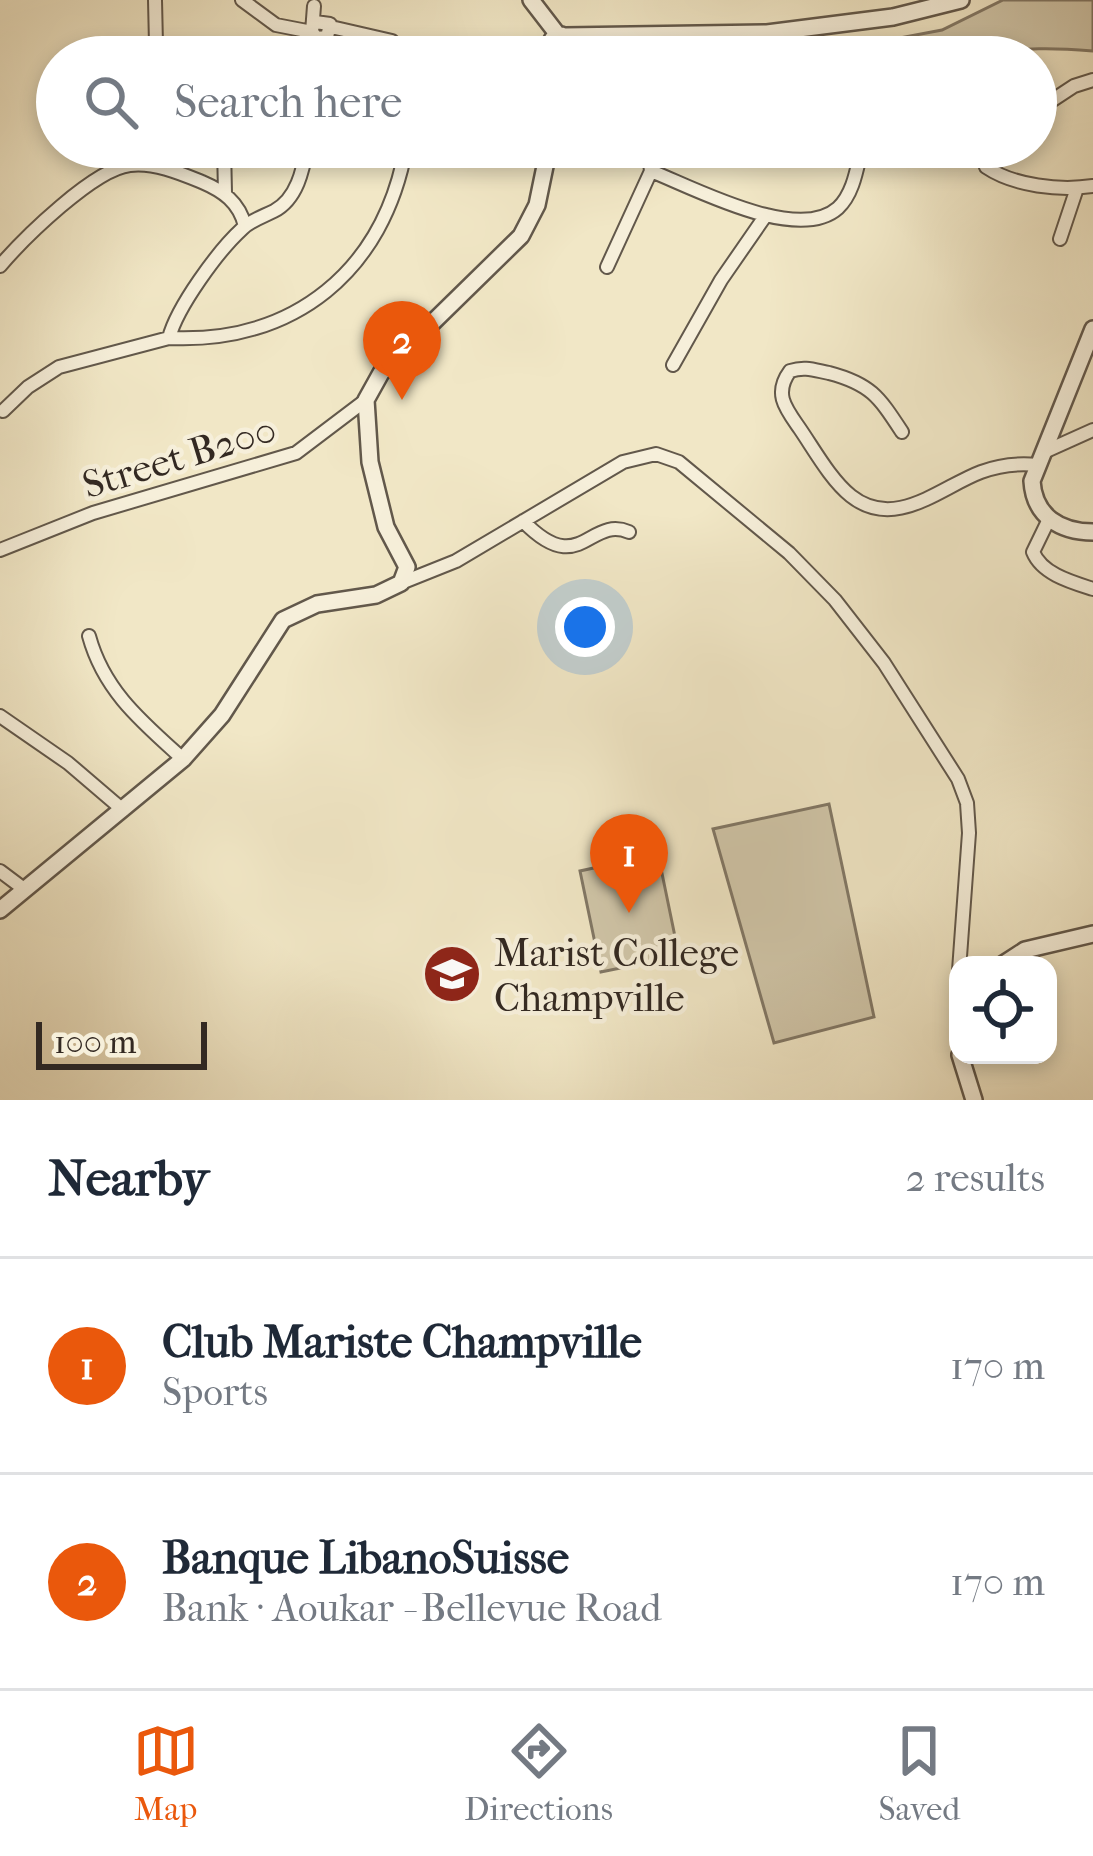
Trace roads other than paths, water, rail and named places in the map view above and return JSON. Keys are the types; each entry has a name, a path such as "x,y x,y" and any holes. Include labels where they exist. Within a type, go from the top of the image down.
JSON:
{"street":[{"path":"155,0 156,36"},
{"path":"242,0 264,18 291,30 364,36"},
{"path":"532,0 553,36"},
{"path":"644,36 848,24 962,0"},
{"path":"312,3 323,30"},
{"path":"1057,97 1093,80"},
{"path":"0,266 89,185 119,168"},
{"path":"162,168 225,193"},
{"path":"224,168 225,193 245,226"},
{"path":"169,338 177,316 245,226 289,199 300,168"},
{"path":"3,411 58,367 169,338 221,338 266,326 316,298 359,260 378,232 401,168"},
{"path":"400,583 407,567 380,507 370,462 366,400 381,373 521,236 537,206 545,168"},
{"path":"607,267 651,168"},
{"path":"651,171 794,221 833,212 847,196 856,168"},
{"path":"988,168 1004,177 1093,187"},
{"path":"1060,239 1077,188"},
{"path":"673,365 721,280 766,215"},
{"path":"1093,329 1040,459 1034,496 1049,519 1065,529 1093,532"},
{"path":"902,432 874,392 854,380 805,368 790,371 783,383 783,405 840,484 851,496 876,508 914,506 992,468 1040,459 1093,430"},
{"name":"Street B200","path":"0,550 93,513 296,453 366,400"},
{"path":"0,910 183,759 222,715 283,620 317,604 376,595 456,561 623,462 640,455 669,456 789,553 835,600 884,663 963,790 969,833 960,956"},
{"path":"1049,519 1033,552 1036,560 1069,581 1093,589"},
{"path":"523,521 539,538 561,547 575,546 610,529 629,532"},
{"path":"89,636 96,663 116,695 183,759"},
{"path":"0,716 123,810"},
{"path":"0,871 24,889"},
{"path":"1016,956 1093,934"},
{"path":"963,1064 974,1100"}],"place":[{"name":"Banque LibanoSuisse","path":"402,400"},
{"name":"Club Mariste Champville","path":"629,913"},
{"name":"Marist College Champville","path":"452,974"}]}
